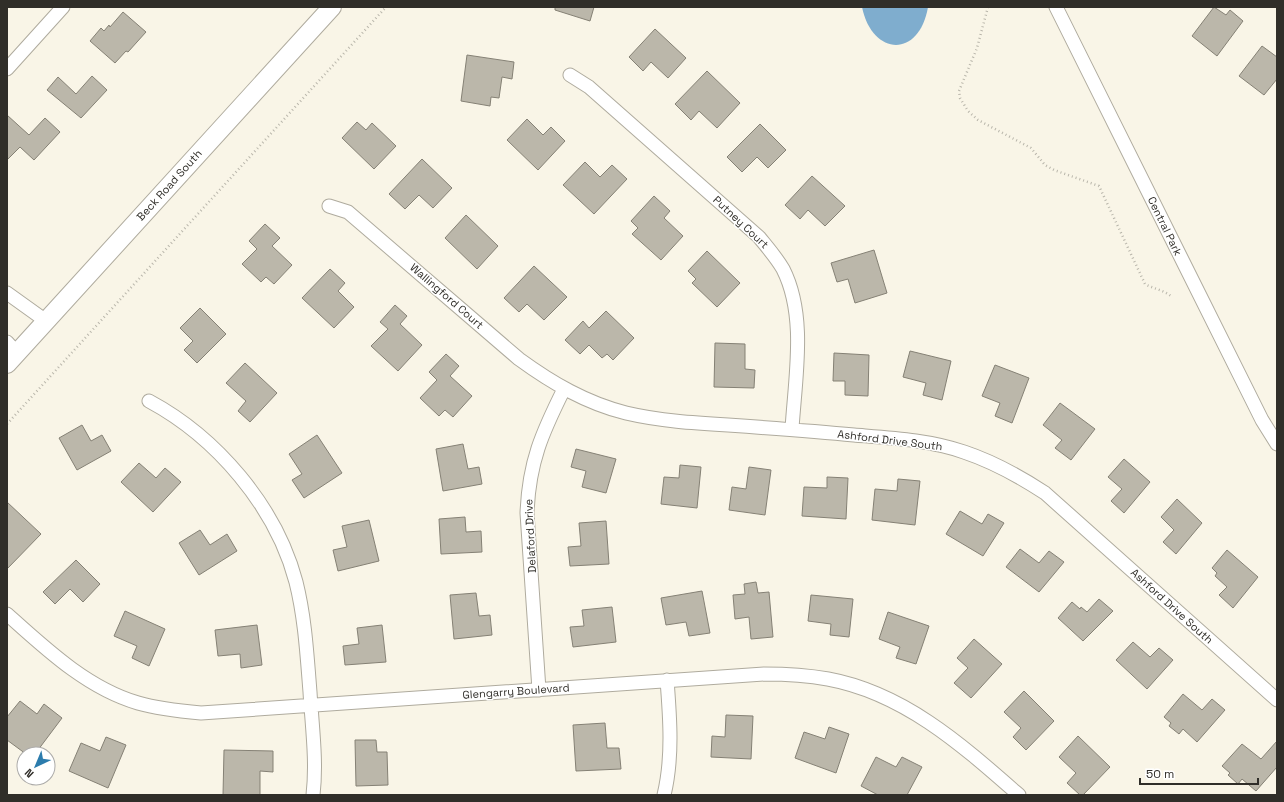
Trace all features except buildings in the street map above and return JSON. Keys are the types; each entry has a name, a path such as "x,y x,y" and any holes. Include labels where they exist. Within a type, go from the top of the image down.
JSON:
{"main road":[{"name":"Beck Road South","path":"10,353 46,321 332,7"}],"street":[{"path":"7,69 63,7"},
{"name":"Central Park","path":"1056,7 1262,420 1277,444"},
{"name":"Putney Court","path":"570,75 589,86 759,237 772,252 782,268 793,295 797,319 792,429"},
{"name":"Wallingford Court","path":"330,206 348,212 519,359 564,389"},
{"path":"7,293 46,321"},
{"name":"Ashford Drive South","path":"564,389 603,406 648,418 678,422 792,429 883,437 964,452 1009,471 1044,494 1277,700"},
{"name":"Delaford Drive","path":"539,690 527,513 528,492 531,468 538,444 564,389"},
{"path":"149,401 172,413 223,457 249,488 266,513 283,546 295,580 306,643 311,706 313,795"},
{"name":"Glengarry Boulevard","path":"7,614 82,676 107,691 137,703 169,710 201,713 667,680 764,674 800,675 849,684 902,705 937,726 970,751 1018,795"},
{"path":"664,795 669,760 670,720 667,680"}],"path":[{"path":"7,424 386,7"},
{"path":"988,7 977,48 959,91 960,98 968,111 978,120 1030,148 1045,165 1054,170 1099,186 1145,284 1154,289 1165,291 1172,297"}],"water":[{"path":"862,7 928,7 923,24 915,36 906,43 895,45 885,42 875,35 867,23"}]}
